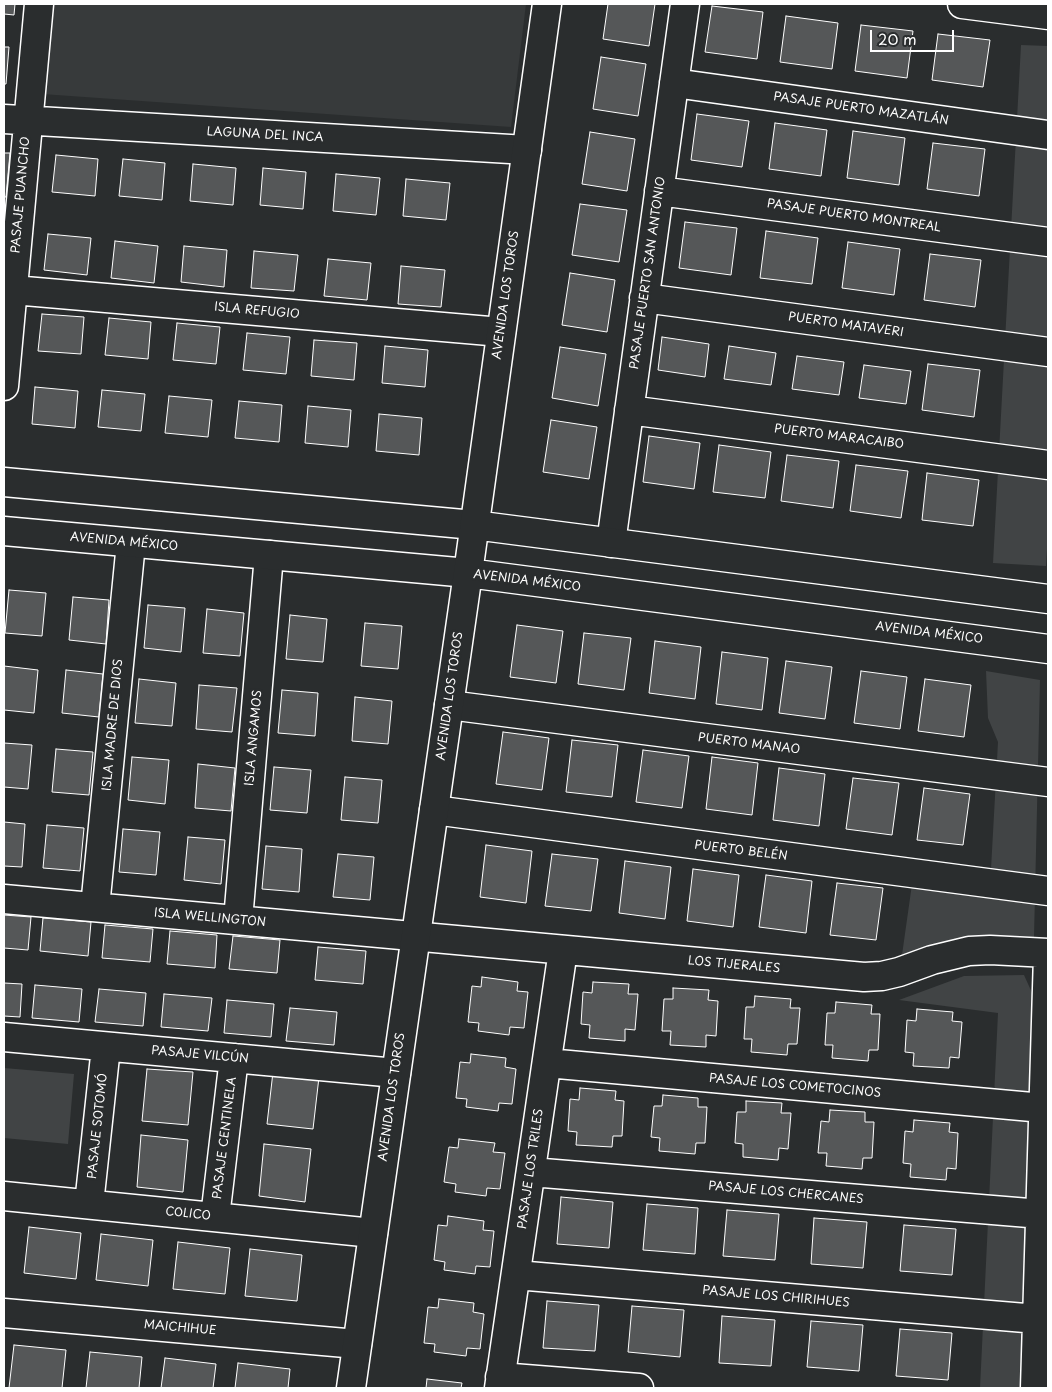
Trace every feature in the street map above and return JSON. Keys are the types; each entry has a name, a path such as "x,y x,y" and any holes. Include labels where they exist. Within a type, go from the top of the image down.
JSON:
{"street":[{"name":"PASAJE PUANCHO","path":"4,386 13,290 16,120 39,4"},
{"name":"AVENIDA LOS TOROS","path":"351,1388 468,573 547,4"},
{"name":"PASAJE PUERTO SAN ANTONIO","path":"611,543 684,4"},
{"path":"962,4 1048,15"},
{"name":"PASAJE PUERTO MAZATLÁN","path":"674,83 1048,135"},
{"name":"LAGUNA DEL INCA","path":"16,120 527,150"},
{"name":"PASAJE PUERTO MONTREAL","path":"659,191 1048,242"},
{"name":"ISLA REFUGIO","path":"13,290 501,332"},
{"name":"PUERTO MATAVERI","path":"644,298 1048,352"},
{"name":"PUERTO MARACAIBO","path":"629,410 1048,465"},
{"path":"4,482 474,525 1048,599"},
{"name":"AVENIDA MÉXICO","path":"4,531 468,573 1048,649"},
{"name":"ISLA MADRE DE DIOS","path":"96,907 131,543"},
{"name":"ISLA ANGAMOS","path":"238,920 269,555"},
{"name":"PUERTO MANAO","path":"449,705 1048,782"},
{"name":"PUERTO BELÉN","path":"434,810 1048,890"},
{"name":"ISLA WELLINGTON","path":"4,899 416,937"},
{"name":"LOS TIJERALES","path":"416,937 864,977 882,976 899,972 932,960 969,951 990,950 1048,954"},
{"name":"PASAJE LOS TRILES","path":"500,1383 563,950"},
{"path":"1035,1388 1048,954"},
{"name":"PASAJE VILCÚN","path":"4,1038 396,1073"},
{"name":"PASAJE SOTOMÓ","path":"89,1204 106,1047"},
{"name":"PASAJE CENTINELA","path":"215,1217 234,1058"},
{"name":"PASAJE LOS COMETOCINOS","path":"547,1063 1044,1108"},
{"name":"PASAJE LOS CHERCANES","path":"531,1172 1041,1214"},
{"name":"COLICO","path":"4,1196 373,1233"},
{"name":"PASAJE LOS CHIRIHUES","path":"516,1275 1037,1318"},
{"name":"MAICHIHUE","path":"4,1312 357,1344"},
{"path":"500,1383 639,1388"}],"shaded area":[{"path":"51,4 526,4 511,127 42,94"},
{"path":"1021,45 1048,46 1048,532 1046,566 993,563"},
{"path":"986,671 1040,680 1034,937 1025,943 932,947 902,955 913,877 990,887 998,742 988,718"},
{"path":"1024,975 1038,1006 1025,1388 980,1388 998,1013 899,1000 964,976"},
{"path":"4,1068 74,1074 68,1144 4,1138"}],"building":[{"path":"4,4 15,4 14,15 4,14"},
{"path":"608,4 655,4 649,46 603,39"},
{"path":"712,6 763,12 757,59 705,52"},
{"path":"786,16 838,23 832,69 780,62"},
{"path":"861,25 913,31 907,78 855,71"},
{"path":"938,34 990,40 983,87 932,80"},
{"path":"4,47 9,47 6,84 4,84"},
{"path":"601,57 646,64 638,116 593,109"},
{"path":"697,114 749,121 742,167 691,160"},
{"path":"775,123 827,130 821,176 769,169"},
{"path":"853,131 905,138 899,185 847,178"},
{"path":"590,132 635,139 627,191 582,184"},
{"path":"933,143 985,149 979,196 927,189"},
{"path":"4,153 10,153 6,197 4,197"},
{"path":"56,155 98,159 95,196 52,192"},
{"path":"123,159 165,163 162,200 119,196"},
{"path":"193,164 236,168 233,205 190,201"},
{"path":"263,168 306,172 303,209 260,205"},
{"path":"336,174 380,178 376,215 333,211"},
{"path":"406,179 450,183 446,220 403,216"},
{"path":"580,204 627,210 619,262 572,255"},
{"path":"685,222 737,228 731,275 679,268"},
{"path":"766,231 818,238 812,284 760,278"},
{"path":"48,234 91,238 87,275 44,270"},
{"path":"115,241 158,246 154,283 111,278"},
{"path":"848,242 900,249 894,295 842,288"},
{"path":"184,246 227,250 224,287 181,282"},
{"path":"254,251 298,255 294,291 251,288"},
{"path":"930,254 981,260 975,307 924,300"},
{"path":"328,259 371,263 367,300 324,296"},
{"path":"401,266 445,270 441,307 398,304"},
{"path":"570,273 615,280 607,332 562,325"},
{"path":"42,314 84,317 81,354 38,351"},
{"path":"109,318 151,322 148,359 105,355"},
{"path":"177,323 220,327 216,364 173,360"},
{"path":"247,333 290,337 286,374 243,370"},
{"path":"662,337 709,344 705,377 658,370"},
{"path":"314,340 357,343 354,380 311,376"},
{"path":"385,346 428,350 425,387 382,383"},
{"path":"729,346 776,353 771,385 724,379"},
{"path":"560,347 606,354 598,406 552,398"},
{"path":"797,356 844,362 839,395 792,389"},
{"path":"928,364 980,370 974,417 922,410"},
{"path":"864,365 911,371 906,404 859,398"},
{"path":"35,387 78,391 75,428 32,424"},
{"path":"102,390 145,394 141,431 98,427"},
{"path":"169,396 212,400 208,437 165,433"},
{"path":"239,401 282,405 279,442 235,438"},
{"path":"308,406 351,410 348,447 305,443"},
{"path":"379,414 422,418 419,455 376,451"},
{"path":"551,420 597,427 589,479 543,472"},
{"path":"649,436 700,443 694,489 643,482"},
{"path":"719,445 771,452 765,498 713,492"},
{"path":"787,455 839,461 833,508 781,501"},
{"path":"856,465 908,471 901,518 850,511"},
{"path":"927,473 979,480 973,526 922,520"},
{"path":"9,590 46,593 42,636 5,633"},
{"path":"73,597 109,600 106,644 69,640"},
{"path":"148,605 185,608 181,652 144,648"},
{"path":"207,609 244,613 240,656 203,653"},
{"path":"290,615 327,619 323,662 286,659"},
{"path":"365,623 402,626 398,669 361,666"},
{"path":"517,625 563,631 556,683 510,677"},
{"path":"584,633 631,638 624,690 578,684"},
{"path":"655,641 701,647 695,699 649,693"},
{"path":"722,652 768,658 762,710 716,704"},
{"path":"786,661 832,667 825,719 779,713"},
{"path":"4,666 38,670 34,713 4,710"},
{"path":"66,670 103,674 99,717 62,713"},
{"path":"861,671 907,677 900,729 854,723"},
{"path":"139,679 176,683 172,726 135,723"},
{"path":"925,679 971,685 964,737 918,731"},
{"path":"199,685 237,688 232,732 196,729"},
{"path":"282,690 318,693 315,736 278,733"},
{"path":"355,697 392,701 388,744 352,741"},
{"path":"503,732 549,738 542,790 496,784"},
{"path":"572,740 618,745 612,797 566,792"},
{"path":"4,743 32,745 28,789 4,787"},
{"path":"56,749 93,752 89,795 52,792"},
{"path":"643,750 689,756 682,808 636,802"},
{"path":"132,757 169,760 165,804 128,800"},
{"path":"712,757 758,763 752,815 706,809"},
{"path":"198,764 235,768 231,811 195,808"},
{"path":"274,767 311,770 307,813 270,810"},
{"path":"779,768 825,774 819,826 773,820"},
{"path":"345,777 382,780 378,823 341,820"},
{"path":"853,778 899,783 892,835 846,829"},
{"path":"924,788 970,794 963,845 917,840"},
{"path":"4,822 25,824 22,867 4,866"},
{"path":"47,825 84,828 80,871 43,868"},
{"path":"123,829 160,832 156,875 119,872"},
{"path":"188,837 225,840 221,884 184,880"},
{"path":"486,845 532,851 526,903 480,897"},
{"path":"266,846 302,849 299,892 262,889"},
{"path":"338,854 374,857 370,900 333,897"},
{"path":"552,854 598,859 591,911 545,906"},
{"path":"625,861 671,867 665,919 619,913"},
{"path":"693,869 739,875 733,927 687,921"},
{"path":"766,875 812,881 806,933 759,927"},
{"path":"837,883 883,888 876,940 830,935"},
{"path":"4,915 31,917 28,950 4,948"},
{"path":"43,918 91,922 88,956 40,951"},
{"path":"105,925 153,929 150,962 102,958"},
{"path":"170,931 217,935 215,968 167,964"},
{"path":"233,936 280,940 277,973 229,969"},
{"path":"318,947 366,951 363,984 315,980"},
{"path":"482,977 518,982 517,991 528,992 524,1028 510,1027 509,1035 478,1031 479,1023 468,1022 472,986 481,987"},
{"path":"593,982 629,984 628,994 638,994 635,1030 625,1029 625,1041 589,1038 590,1025 581,1024 583,992 592,993"},
{"path":"4,983 22,984 20,1017 4,1016"},
{"path":"35,985 82,989 79,1022 32,1018"},
{"path":"673,988 709,990 708,1000 718,1001 716,1036 706,1035 706,1047 670,1045 671,1031 662,1031 664,999 673,999"},
{"path":"99,989 146,993 143,1026 95,1022"},
{"path":"164,994 212,998 208,1031 161,1027"},
{"path":"755,996 791,999 790,1008 800,1008 797,1044 788,1044 787,1055 751,1052 752,1039 744,1039 746,1007 754,1007"},
{"path":"227,1000 274,1004 271,1037 224,1033"},
{"path":"836,1002 872,1005 871,1014 880,1014 878,1050 869,1050 868,1061 832,1058 833,1045 825,1045 827,1013 835,1013"},
{"path":"290,1008 337,1012 334,1045 286,1041"},
{"path":"917,1009 953,1012 952,1021 962,1022 959,1058 950,1057 949,1068 913,1066 914,1053 905,1052 907,1020 916,1021"},
{"path":"471,1054 506,1058 505,1067 516,1069 512,1104 499,1103 498,1111 466,1107 467,1099 456,1098 460,1062 470,1063"},
{"path":"147,1069 193,1072 188,1125 142,1121"},
{"path":"273,1072 319,1077 313,1129 267,1124"},
{"path":"580,1088 616,1091 615,1100 624,1101 622,1136 613,1136 612,1147 576,1145 577,1132 568,1131 570,1099 579,1100"},
{"path":"663,1095 698,1098 698,1107 707,1107 705,1143 696,1143 695,1154 659,1151 660,1138 651,1137 654,1106 662,1106"},
{"path":"746,1101 782,1103 781,1113 791,1113 788,1149 779,1148 778,1160 743,1157 743,1144 735,1143 737,1112 746,1112"},
{"path":"830,1110 865,1112 865,1122 874,1122 872,1158 863,1158 862,1169 826,1166 827,1153 818,1153 821,1121 829,1122"},
{"path":"914,1120 950,1123 949,1132 958,1133 956,1169 947,1168 946,1180 910,1177 911,1164 903,1163 905,1131 913,1132"},
{"path":"141,1135 188,1140 183,1192 137,1187"},
{"path":"459,1139 495,1143 493,1152 505,1153 500,1189 487,1188 486,1196 455,1192 456,1184 444,1182 449,1147 458,1148"},
{"path":"264,1144 311,1149 305,1202 259,1196"},
{"path":"561,1197 613,1202 609,1248 557,1244"},
{"path":"647,1204 698,1208 695,1254 643,1250"},
{"path":"727,1210 779,1214 775,1260 723,1256"},
{"path":"448,1216 484,1221 483,1230 494,1231 490,1267 476,1266 475,1274 444,1270 445,1262 434,1260 438,1225 447,1226"},
{"path":"814,1218 867,1222 863,1268 811,1264"},
{"path":"904,1225 956,1229 952,1275 900,1271"},
{"path":"29,1227 81,1233 76,1279 24,1273"},
{"path":"101,1234 153,1240 148,1286 96,1280"},
{"path":"178,1242 230,1248 225,1294 173,1289"},
{"path":"250,1249 302,1255 297,1301 245,1296"},
{"path":"439,1299 474,1303 473,1312 484,1314 480,1349 467,1348 466,1356 434,1352 435,1344 424,1343 428,1307 438,1308"},
{"path":"547,1301 599,1305 595,1351 543,1348"},
{"path":"632,1306 684,1310 680,1357 628,1352"},
{"path":"722,1316 775,1320 771,1366 719,1363"},
{"path":"811,1321 863,1325 859,1371 807,1367"},
{"path":"900,1329 952,1333 948,1380 896,1376"},
{"path":"14,1345 66,1350 62,1388 9,1388"},
{"path":"90,1352 142,1357 139,1388 86,1388"},
{"path":"165,1358 216,1364 213,1388 161,1388"},
{"path":"238,1363 290,1369 288,1388 235,1388"},
{"path":"427,1379 462,1383 461,1388 426,1388"}]}
